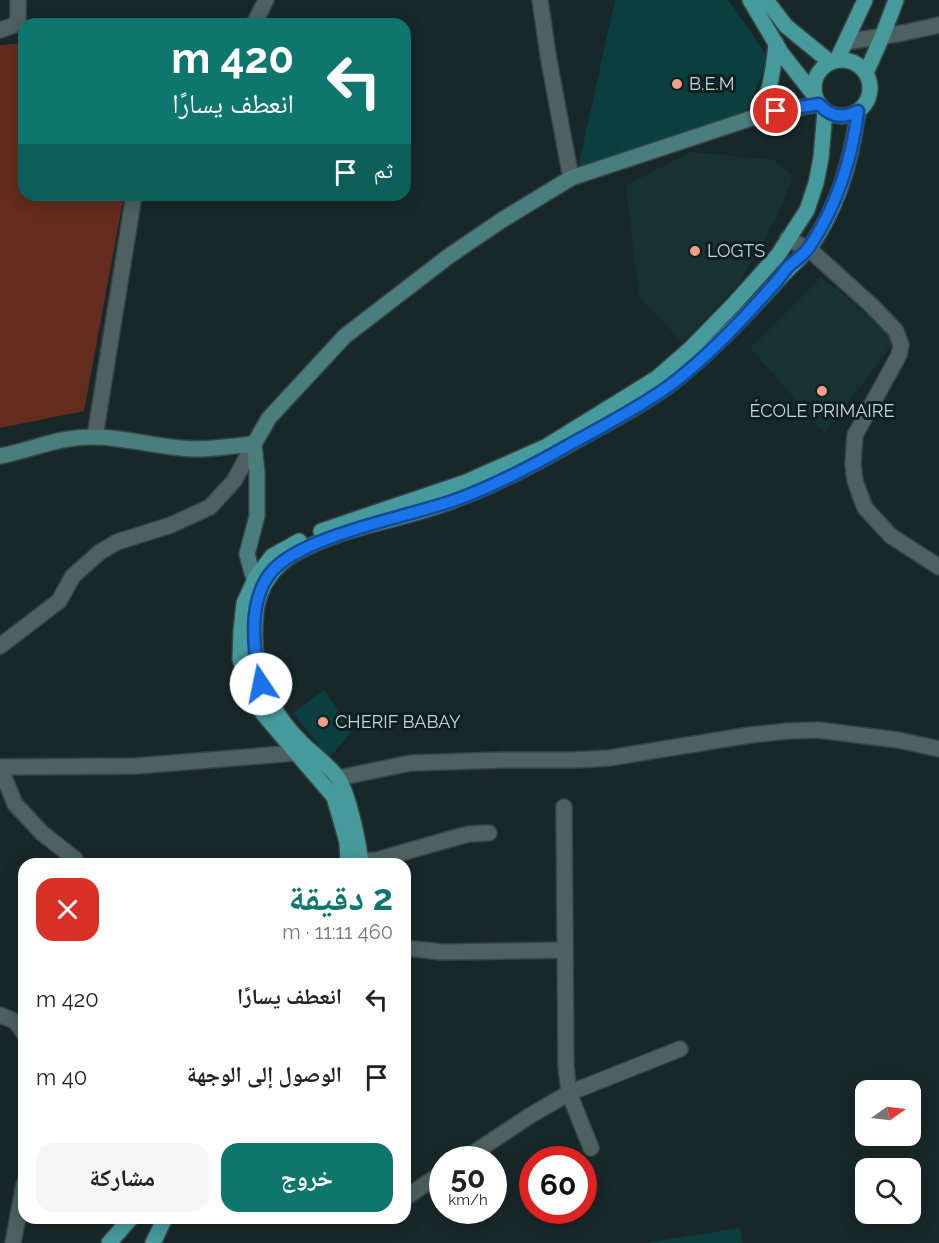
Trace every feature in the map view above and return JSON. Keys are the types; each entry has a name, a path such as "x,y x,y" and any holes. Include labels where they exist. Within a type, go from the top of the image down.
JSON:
{"main road":[{"path":"750,0 776,43 819,104 841,116 858,111"},
{"path":"356,858 351,813 338,778 298,740 276,712 261,684 256,663 255,633 256,608 263,587 273,571 294,554 337,536 458,499 517,474 617,418 668,386 712,349 752,310 791,264 809,249 836,198 850,159 858,111 869,97 869,80 866,72 850,61 833,61 786,26 766,0"},
{"path":"355,858 347,842 334,797 264,716 248,689 240,659 241,631 244,603 255,579 272,556 332,526 466,482 547,446 657,378 690,349 778,255 807,210 821,158 819,104 814,80 818,73 833,61 846,42 865,0"},
{"path":"866,72 896,0"},
{"path":"761,115 771,84 776,43"},
{"path":"255,579 247,554 257,516 254,444 269,418 345,336 449,256 510,214 571,178 761,115 819,104"},
{"path":"0,456 57,440 95,436 208,450 254,444"},
{"path":"109,1243 126,1224"},
{"path":"153,1243 162,1224"}],"street":[{"path":"0,30 18,21 18,0"},
{"path":"257,18 266,0"},
{"path":"540,0 571,178"},
{"path":"846,42 939,25"},
{"path":"95,436 133,201"},
{"path":"787,239 809,249 872,306 899,337 901,345 899,355 855,435 853,457 855,481 865,508 891,536 939,567"},
{"path":"0,646 59,601 73,576 100,552 117,542 171,525 210,507 234,481 254,444"},
{"path":"338,778 411,763 609,758 787,731 818,730 939,749"},
{"path":"74,858 42,833 15,804 0,767 136,765 295,753"},
{"path":"564,807 566,1066 569,1093 590,1146"},
{"path":"383,858 469,834 489,833"},
{"path":"411,949 443,952 565,950"},
{"path":"0,1015 15,1021 18,1025"},
{"path":"484,1146 569,1093 680,1049"},
{"path":"411,1194 429,1182"},
{"path":"13,1243 18,1216"}],"shaded area":[{"path":"18,44 18,201 123,201 84,411 0,428 0,45"},
{"name":"LOGTS","path":"690,152 774,160 793,177 777,217 738,285 682,342 639,297 626,186"},
{"name":"ÉCOLE PRIMAIRE","path":"821,277 897,338 825,433 750,348"}],"building":[{"name":"B.E.M","path":"615,0 728,0 768,57 747,112 578,168"},
{"name":"CHERIF BABAY","path":"324,690 352,731 329,758 293,713"},
{"path":"740,1228 743,1243 651,1243 651,1242"}],"place":[{"name":"B.E.M","path":"677,84"},
{"name":"LOGTS","path":"695,251"},
{"name":"ÉCOLE PRIMAIRE","path":"822,391"},
{"name":"CHERIF BABAY","path":"323,722"}],"route":[{"path":"261,684 256,663 256,608 263,587 273,571 294,554 337,536 458,499 517,474 617,418 668,386 712,349 752,310 791,264 809,249 836,198 850,159 858,111 850,115 832,115 819,104 776,111"}]}
